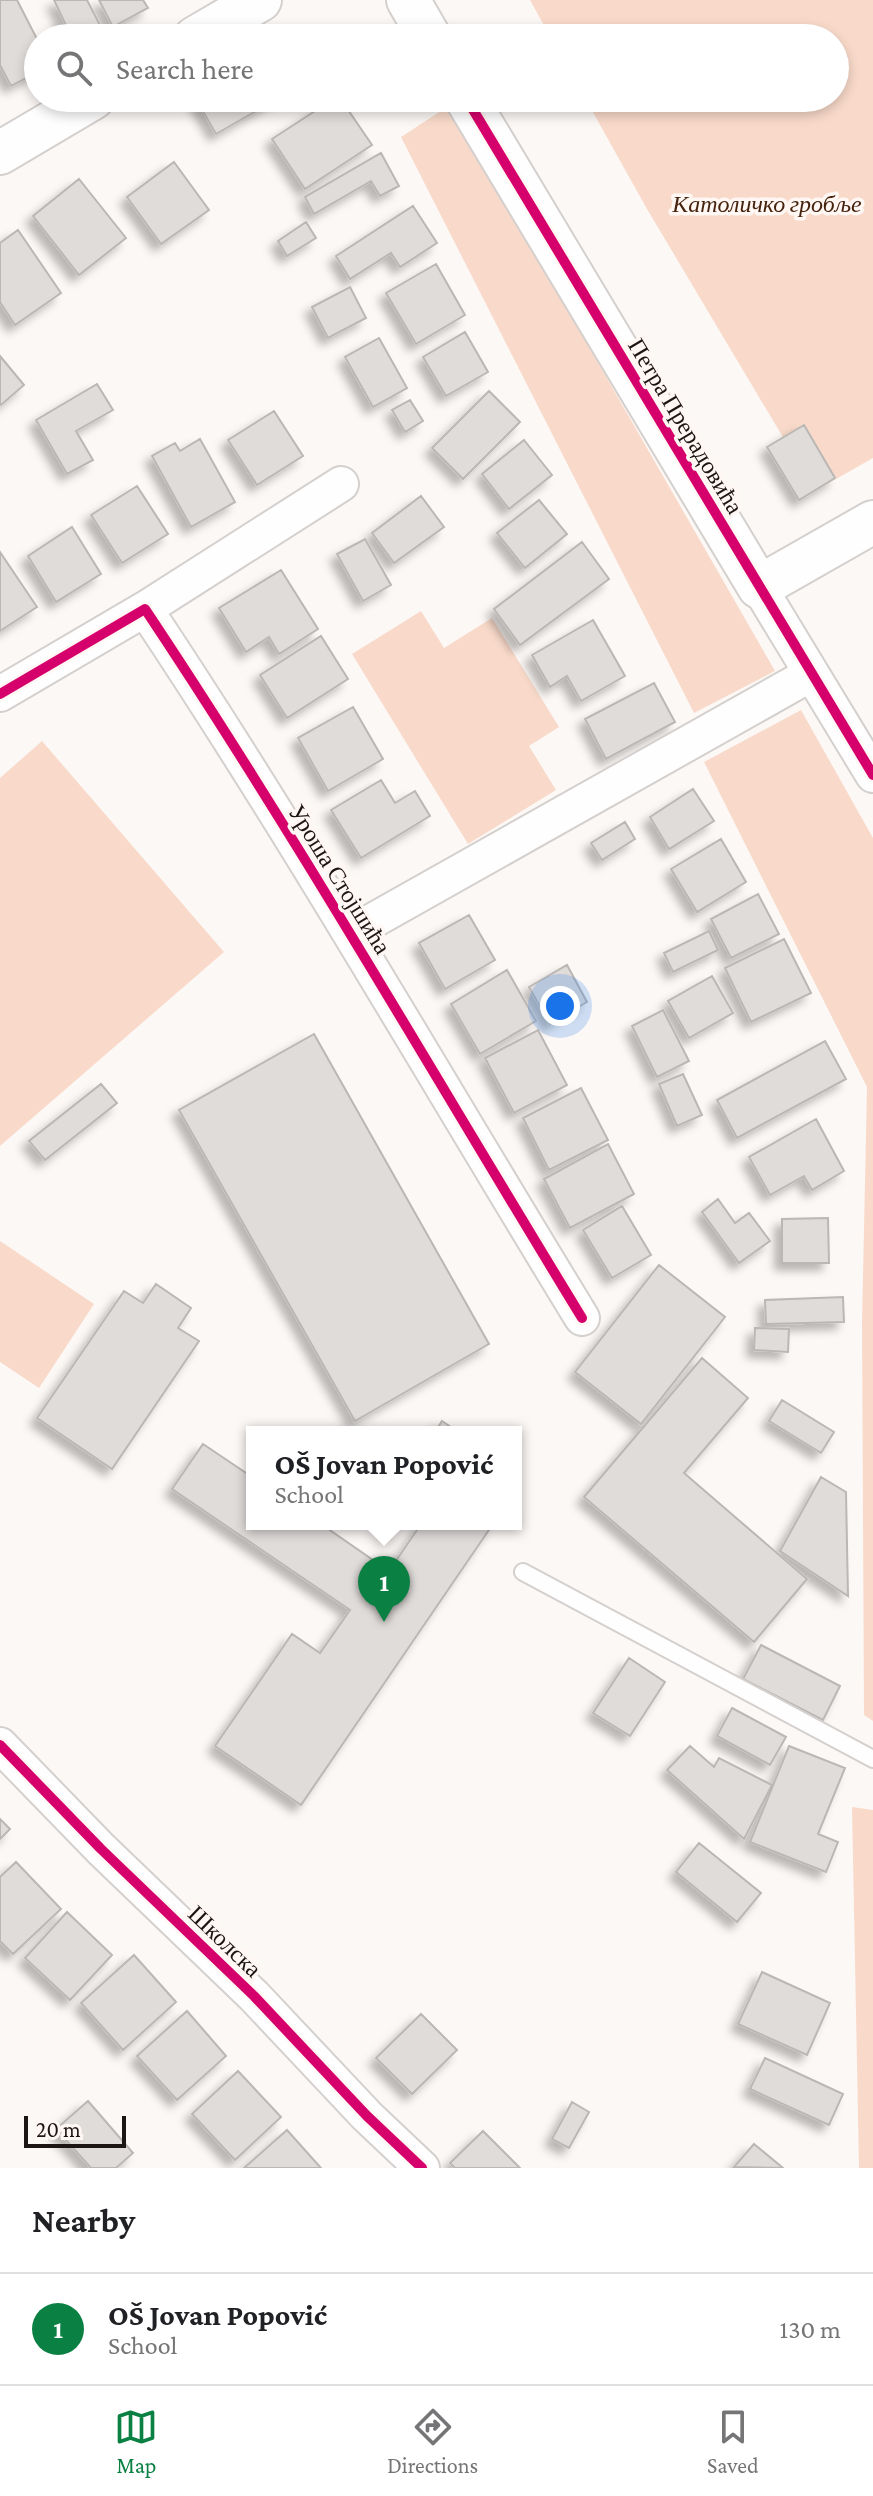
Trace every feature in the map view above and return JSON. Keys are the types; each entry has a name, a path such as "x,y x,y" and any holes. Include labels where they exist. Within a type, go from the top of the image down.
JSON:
{"street":[{"path":"219,24 260,0"},
{"path":"408,0 422,24"},
{"path":"0,153 69,112"},
{"name":"Петра Прерадовића","path":"474,112 873,775"},
{"path":"0,694 145,609 341,484"},
{"path":"759,587 873,522"},
{"name":"Уроша Стојшића","path":"145,609 351,933 457,1115 582,1318"},
{"path":"351,933 811,674"},
{"name":"Школска","path":"0,1745 101,1849 254,1996 367,2116 422,2168"}],"lane":[{"path":"523,1572 873,1759"}],"green space":[{"name":"Католичко гробље","path":"530,0 873,0 873,458 815,491 593,112 849,112 849,24 543,24"},
{"path":"439,112 454,112 775,671 694,713 401,137"},
{"path":"421,611 444,648 492,618 559,727 529,746 556,790 468,844 352,654"},
{"path":"801,710 873,838 873,1721 864,1715 862,1323 867,1087 704,762"},
{"path":"42,741 224,952 0,1146 0,778"},
{"path":"0,1241 94,1304 39,1388 0,1362"},
{"path":"852,1807 873,1810 873,2168 859,2168"}],"building":[{"path":"0,0 17,0 29,24 24,24 24,79 11,86 0,65"},
{"path":"54,0 87,0 99,24 65,24"},
{"path":"99,0 143,0 148,8 119,24 111,24"},
{"path":"203,112 254,112 216,134"},
{"path":"313,112 350,112 372,145 305,189 272,139"},
{"path":"381,153 399,186 380,196 371,181 314,214 305,197"},
{"path":"174,162 209,210 161,244 127,197"},
{"path":"79,179 126,238 79,275 33,216"},
{"path":"413,206 437,243 400,267 391,253 350,279 336,256"},
{"path":"306,222 316,238 287,256 278,241"},
{"path":"18,230 61,293 15,325 0,302 0,243"},
{"path":"436,264 465,315 416,344 386,293"},
{"path":"350,287 366,318 328,338 312,307"},
{"path":"465,332 488,372 446,396 423,357"},
{"path":"379,338 407,388 373,407 345,357"},
{"path":"0,356 24,385 1,405 0,404"},
{"path":"97,384 113,410 76,431 93,460 67,474 36,420"},
{"path":"489,391 520,422 463,479 432,448"},
{"path":"410,400 423,421 405,432 392,410"},
{"path":"274,411 303,456 257,485 228,440"},
{"path":"804,425 835,478 799,500 767,447"},
{"path":"200,439 235,502 191,527 152,456 175,443 180,451"},
{"path":"524,440 552,475 509,509 482,474"},
{"path":"137,486 168,534 122,563 91,515"},
{"path":"421,496 444,527 394,563 372,533"},
{"path":"539,500 567,534 525,568 497,533"},
{"path":"72,527 101,574 56,602 28,556"},
{"path":"365,539 391,585 363,601 337,554"},
{"path":"582,542 609,579 520,645 494,609"},
{"path":"0,552 37,607 0,631"},
{"path":"281,570 318,629 279,654 269,637 246,652 219,608"},
{"path":"593,620 625,676 581,701 567,676 550,687 532,655"},
{"path":"321,636 348,679 287,718 260,675"},
{"path":"654,683 675,722 606,759 585,719"},
{"path":"353,707 383,759 328,791 298,738"},
{"path":"381,780 395,803 415,791 430,816 361,858 331,810"},
{"path":"693,789 714,821 669,849 650,817"},
{"path":"625,822 635,839 602,860 591,843"},
{"path":"721,839 746,882 697,912 671,869"},
{"path":"758,894 779,934 731,958 711,919"},
{"path":"469,915 495,960 445,989 419,943"},
{"path":"709,931 718,950 673,972 664,953"},
{"path":"784,939 811,993 751,1022 725,968"},
{"path":"567,965 587,1002 550,1024 529,987"},
{"path":"507,970 536,1021 480,1054 451,1004"},
{"path":"712,976 733,1013 689,1038 668,1001"},
{"path":"663,1010 689,1061 657,1077 632,1026"},
{"path":"538,1030 567,1085 514,1113 485,1058"},
{"path":"314,1034 489,1344 355,1421 179,1110"},
{"path":"825,1041 846,1079 737,1138 717,1100"},
{"path":"683,1074 702,1115 677,1126 659,1084"},
{"path":"101,1084 117,1103 45,1160 29,1141"},
{"path":"581,1088 608,1140 549,1170 523,1118"},
{"path":"816,1119 844,1171 812,1190 804,1176 770,1195 749,1157"},
{"path":"608,1144 634,1194 570,1228 544,1179"},
{"path":"718,1199 735,1223 749,1213 770,1241 739,1263 702,1212"},
{"path":"622,1206 651,1255 612,1278 583,1230"},
{"path":"828,1218 829,1263 782,1263 782,1219"},
{"path":"659,1265 725,1317 641,1424 575,1372"},
{"path":"156,1284 191,1308 178,1328 199,1341 112,1469 37,1418 124,1291 143,1303"},
{"path":"843,1297 844,1322 766,1324 765,1300"},
{"path":"755,1328 789,1329 788,1352 754,1350"},
{"path":"702,1358 748,1398 684,1473 807,1579 754,1642 584,1497"},
{"path":"782,1400 834,1432 821,1453 769,1421"},
{"path":"203,1444 246,1473 246,1530 330,1530 389,1571 417,1530 489,1530 301,1805 215,1746 292,1634 320,1653 350,1610 172,1489"},
{"path":"821,1477 846,1492 848,1596 780,1551"},
{"path":"761,1645 840,1686 823,1720 743,1679"},
{"path":"629,1658 665,1682 630,1736 593,1713"},
{"path":"732,1708 786,1737 770,1765 717,1736"},
{"path":"690,1746 714,1767 719,1758 772,1785 744,1839 667,1770"},
{"path":"789,1746 845,1768 818,1834 838,1842 826,1872 750,1842"},
{"path":"0,1819 10,1829 0,1839"},
{"path":"699,1843 761,1893 737,1922 676,1872"},
{"path":"16,1862 61,1909 13,1954 0,1941 0,1877"},
{"path":"67,1912 112,1955 70,2000 25,1958"},
{"path":"134,1955 176,2002 123,2050 81,2003"},
{"path":"762,1972 830,2003 807,2055 738,2024"},
{"path":"187,2011 226,2056 177,2100 137,2056"},
{"path":"421,2014 457,2050 412,2094 376,2058"},
{"path":"765,2058 843,2094 829,2125 750,2089"},
{"path":"238,2071 281,2117 235,2160 192,2114"},
{"path":"88,2101 133,2153 116,2168 91,2168 56,2129"},
{"path":"572,2102 589,2112 569,2148 552,2139"},
{"path":"287,2130 321,2168 244,2168"},
{"path":"483,2131 520,2168 455,2168 450,2163"},
{"path":"754,2144 783,2168 734,2167"}],"cycle path":[{"path":"474,112 873,775"},
{"path":"0,694 145,609 313,872 582,1318"},
{"path":"0,1745 101,1849 254,1996 367,2116 422,2168"}],"place":[{"name":"OŠ Jovan Popović","path":"384,1622"}]}
